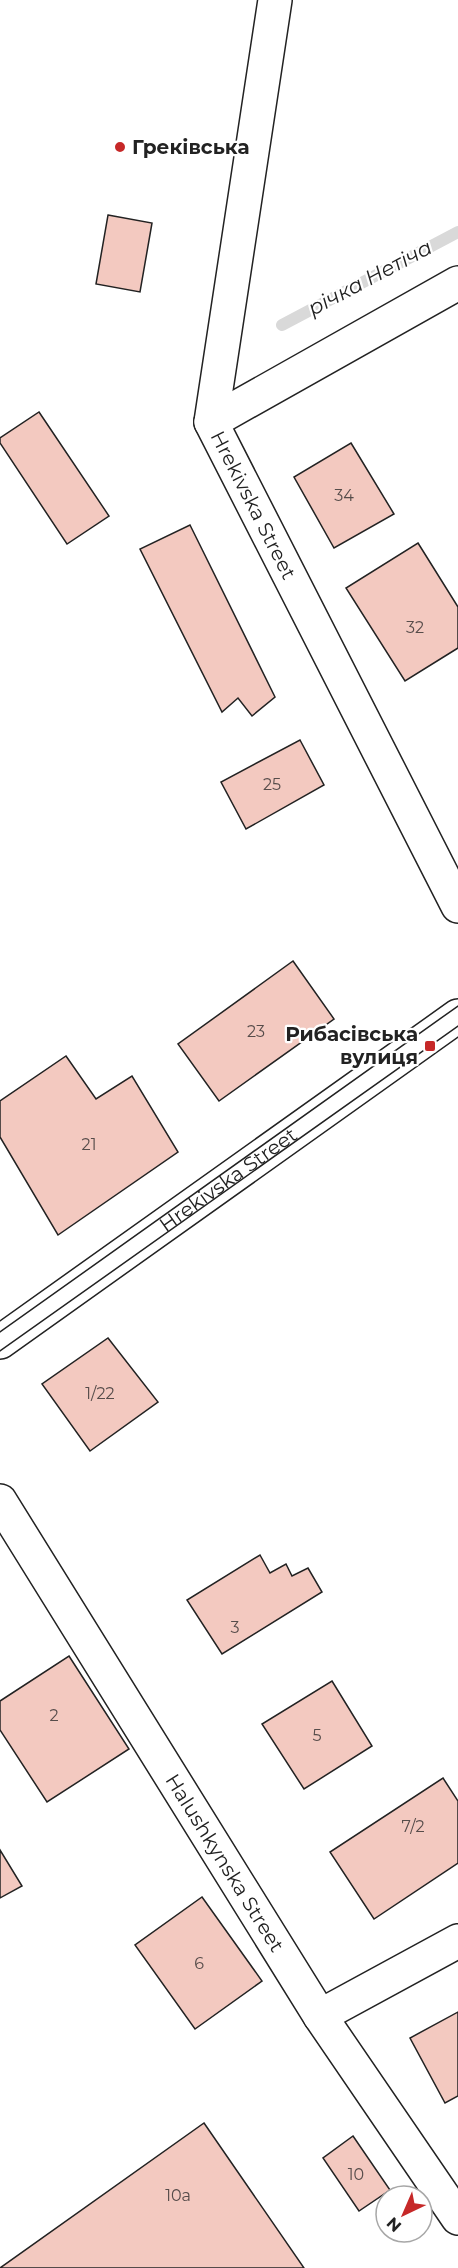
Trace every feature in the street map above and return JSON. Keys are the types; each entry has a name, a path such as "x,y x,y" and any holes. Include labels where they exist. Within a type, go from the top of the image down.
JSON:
{"street":[{"name":"Hrekivska Street","path":"275,0 211,422 458,906"},
{"path":"211,422 458,283"},
{"name":"Hrekivska Street","path":"0,1342 458,1016"},
{"name":"Halushkynska Street","path":"0,1501 320,2016 458,2218"},
{"path":"320,2016 458,1941"}],"building":[{"path":"108,215 152,223 140,292 96,284"},
{"path":"39,412 109,516 67,544 0,443 0,438"},
{"path":"351,443 394,514 334,548 294,477"},
{"path":"190,525 275,697 252,716 238,698 222,712 140,549"},
{"path":"418,543 458,607 458,648 405,681 346,588"},
{"path":"300,740 324,785 246,829 221,782"},
{"path":"293,961 334,1019 219,1101 178,1044"},
{"path":"66,1056 96,1099 132,1076 178,1152 58,1235 0,1137 0,1101"},
{"path":"108,1338 158,1402 90,1451 42,1384"},
{"path":"260,1555 270,1573 286,1564 292,1576 308,1568 322,1592 222,1654 187,1600"},
{"path":"69,1656 129,1749 47,1802 0,1730 0,1701"},
{"path":"332,1681 372,1746 304,1789 262,1724"},
{"path":"443,1778 458,1801 458,1863 374,1919 330,1852"},
{"path":"0,1850 22,1886 0,1898"},
{"path":"202,1897 262,1981 195,2029 135,1945"},
{"path":"458,2012 458,2096 445,2103 410,2038"},
{"path":"204,2123 304,2268 0,2268"},
{"path":"353,2136 386,2184 374,2184 374,2201 359,2211 323,2158"}],"waterway":[{"name":"річка Нетіча","path":"282,325 458,232"}],"tram line":[{"path":"0,1332 458,1006"},
{"path":"0,1351 458,1026"}],"place":[{"name":"Греківська","path":"120,147"},
{"name":"Рибасівська вулиця","path":"430,1046"}]}
